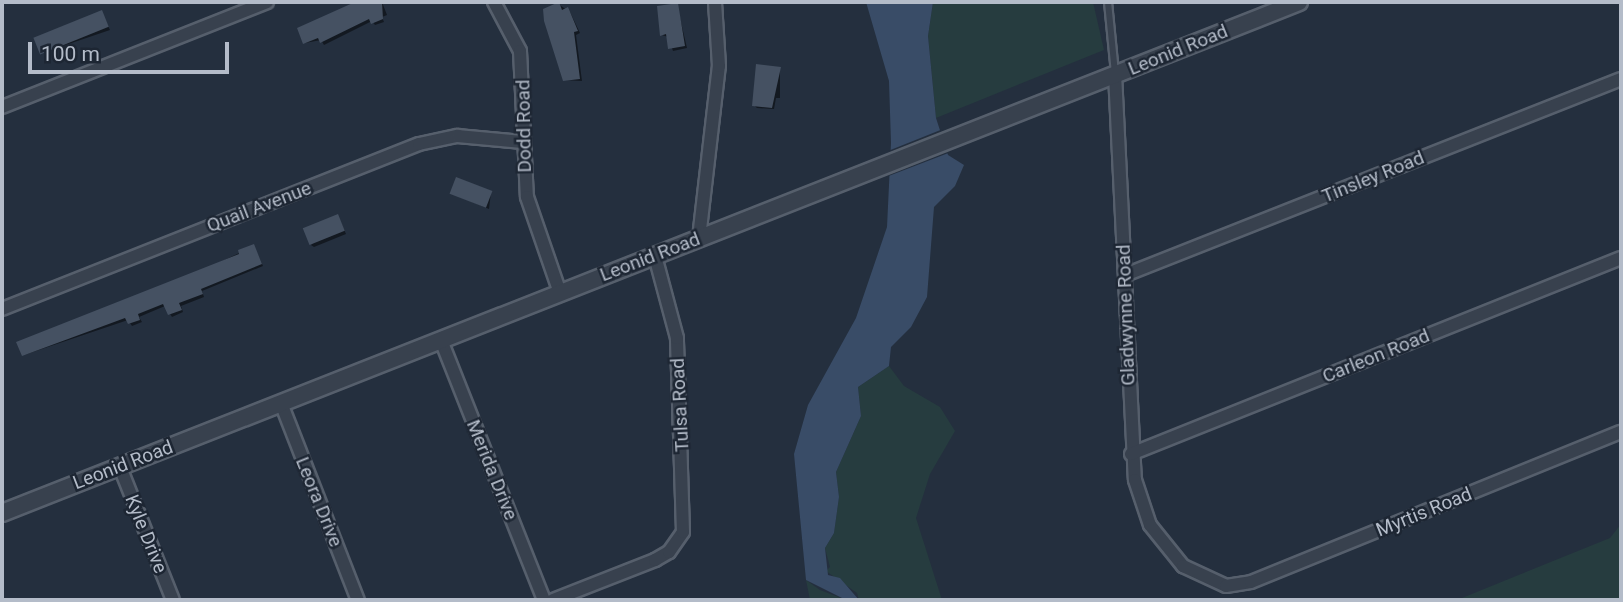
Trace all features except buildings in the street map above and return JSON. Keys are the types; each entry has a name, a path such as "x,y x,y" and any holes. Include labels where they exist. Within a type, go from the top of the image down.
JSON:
{"street":[{"path":"2,107 267,2"},
{"name":"Dodd Road","path":"494,2 520,51 525,102 522,142 527,197 561,293"},
{"path":"699,238 719,66 715,2"},
{"name":"Leonid Road","path":"2,513 1299,2"},
{"name":"Gladwynne Road","path":"1115,75 1131,454 1142,507 1162,542 1183,566 1226,586"},
{"name":"Tinsley Road","path":"1125,275 1621,79"},
{"name":"Quail Avenue","path":"2,309 419,144 458,136 522,142"},
{"name":"Tulsa Road","path":"553,600 669,552 677,543 686,519 677,338 655,256"},
{"name":"Carleon Road","path":"1131,454 1621,258"},
{"name":"Merida Drive","path":"441,340 544,600"},
{"name":"Leora Drive","path":"281,403 358,600"},
{"name":"Myrtis Road","path":"1226,586 1251,582 1621,432"},
{"name":"Kyle Drive","path":"120,467 173,600"}],"lane":[{"name":"Gladwynne Road","path":"1108,2 1115,75"}],"green space":[{"path":"933,2 1093,2 1104,50 936,118 928,36"},
{"path":"889,366 904,386 940,407 955,431 930,474 916,518 942,600 859,600 857,593 826,571 830,567 825,548 834,533 839,497 836,472 861,416 858,387"},
{"path":"1621,524 1621,600 1457,600 1610,538"},
{"path":"806,580 820,590 846,600 810,600"}],"water":[{"path":"866,2 933,2 928,36 936,118 948,155 964,165 955,186 934,207 927,297 911,327 891,347 889,366 858,387 861,416 836,472 839,497 834,533 825,548 828,575 840,578 859,600 846,600 806,580 794,454 808,405 856,318 887,227 891,143 889,81"}],"pier":[{"path":"943,129 951,152 886,177 888,151"}]}
